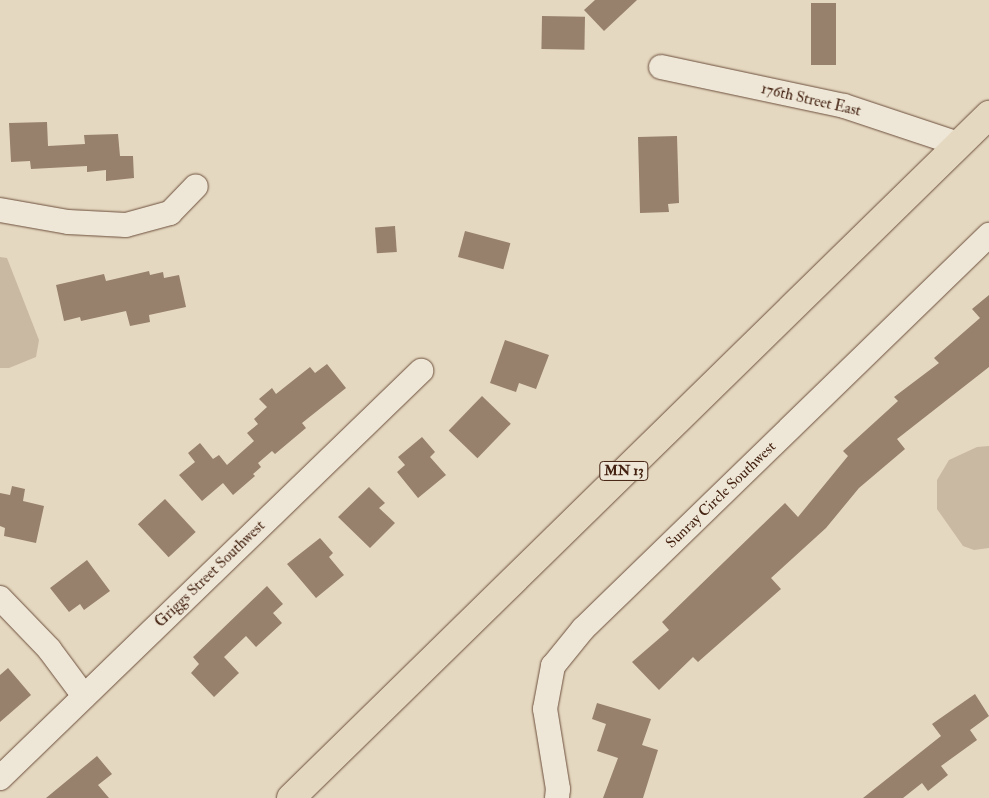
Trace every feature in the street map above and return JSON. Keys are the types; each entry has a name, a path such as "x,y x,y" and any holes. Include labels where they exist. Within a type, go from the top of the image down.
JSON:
{"main road":[{"name":"MN 13","path":"291,798 989,115"}],"street":[{"name":"176th Street East","path":"661,67 844,106 958,144"},
{"path":"0,210 68,222 126,224 170,213 196,186"},
{"name":"Sunray Circle Southwest","path":"557,798 558,789 545,709 553,666 583,629 989,235"},
{"name":"Griggs Street Southwest","path":"0,778 420,371"},
{"path":"0,598 49,649 84,696"}],"shaded area":[{"path":"0,257 7,258 39,340 36,357 9,368 0,368"},
{"path":"989,446 989,548 974,550 963,546 937,509 937,480 949,460 977,447"}],"building":[{"path":"595,0 637,0 604,31 584,10"},
{"path":"811,3 836,3 836,65 811,65"},
{"path":"542,16 585,17 584,50 541,49"},
{"path":"47,122 48,146 85,144 84,135 118,134 120,156 133,156 134,178 106,181 106,170 87,172 87,166 31,169 30,161 11,162 9,123"},
{"path":"677,136 679,203 668,204 669,212 640,213 638,137"},
{"path":"395,226 397,252 377,253 375,227"},
{"path":"465,231 510,243 503,269 458,257"},
{"path":"149,271 150,275 163,272 164,278 179,275 186,307 149,315 150,322 130,326 126,311 81,321 80,317 64,321 56,285 104,274 106,281"},
{"path":"989,295 989,367 897,439 905,449 859,488 826,528 771,578 781,589 698,662 693,657 659,690 632,662 669,630 662,622 785,503 798,517 848,456 843,451 898,401 894,397 939,363 934,358 980,318 972,309"},
{"path":"505,340 549,355 536,389 519,383 516,392 490,383"},
{"path":"327,364 346,388 302,423 306,428 275,454 272,451 258,463 261,467 253,474 255,476 233,495 223,483 202,501 179,475 195,462 188,453 200,443 213,459 219,455 227,465 254,441 247,433 258,424 254,419 267,407 259,399 272,388 276,394 310,367 315,373"},
{"path":"482,396 511,424 477,458 449,431"},
{"path":"422,437 435,452 430,457 446,475 418,498 397,472 405,465 398,457"},
{"path":"12,486 25,489 23,501 44,506 36,543 4,536 5,528 0,526 0,493 10,495"},
{"path":"369,487 385,503 379,508 395,523 370,548 338,517"},
{"path":"165,499 196,532 169,557 138,524"},
{"path":"320,538 333,553 329,557 344,575 316,598 287,564"},
{"path":"87,560 110,591 84,610 80,604 69,612 50,588"},
{"path":"267,586 283,604 273,613 282,623 256,647 246,636 224,657 239,673 214,697 191,673 199,664 193,657"},
{"path":"8,668 31,695 0,722 0,675"},
{"path":"975,694 989,716 970,730 977,740 941,766 948,775 928,791 922,783 903,798 863,798 941,736 932,724"},
{"path":"597,703 651,719 642,745 658,750 643,798 603,798 618,758 597,751 606,724 592,719"},
{"path":"97,756 112,774 98,785 109,798 46,798"}]}
